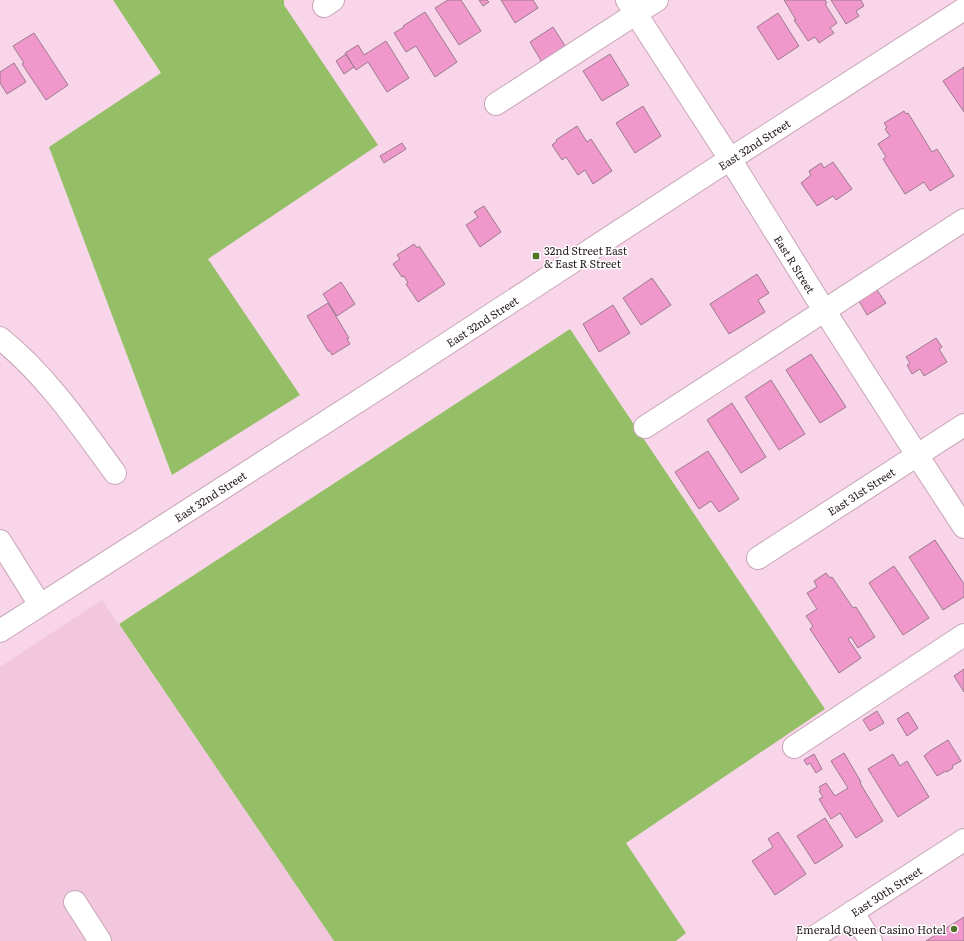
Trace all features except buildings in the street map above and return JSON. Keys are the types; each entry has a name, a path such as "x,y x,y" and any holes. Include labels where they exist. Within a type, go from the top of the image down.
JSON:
{"street":[{"path":"496,104 631,7 657,0"},
{"name":"East R Street","path":"631,7 730,159 824,310 964,527"},
{"name":"East 32nd Street","path":"0,631 964,9"},
{"path":"644,428 964,220"},
{"path":"0,338 14,349 56,393 115,473"},
{"name":"East 31st Street","path":"758,558 964,425"},
{"path":"0,541 40,605"},
{"path":"794,747 964,635"},
{"name":"East 30th Street","path":"808,941 964,840"},
{"path":"75,902 100,941"},
{"path":"852,912 871,941"}],"shaded area":[{"path":"102,600 334,941 0,941 0,667"}],"green space":[{"path":"113,0 284,0 284,5 378,145 208,259 300,395 172,475 49,147 161,73"},
{"path":"570,329 825,709 626,843 686,933 676,941 334,941 119,624"}],"place":[{"name":"32nd Street East & East R Street","path":"536,256"},
{"name":"Emerald Queen Casino Hotel","path":"954,929"}]}
